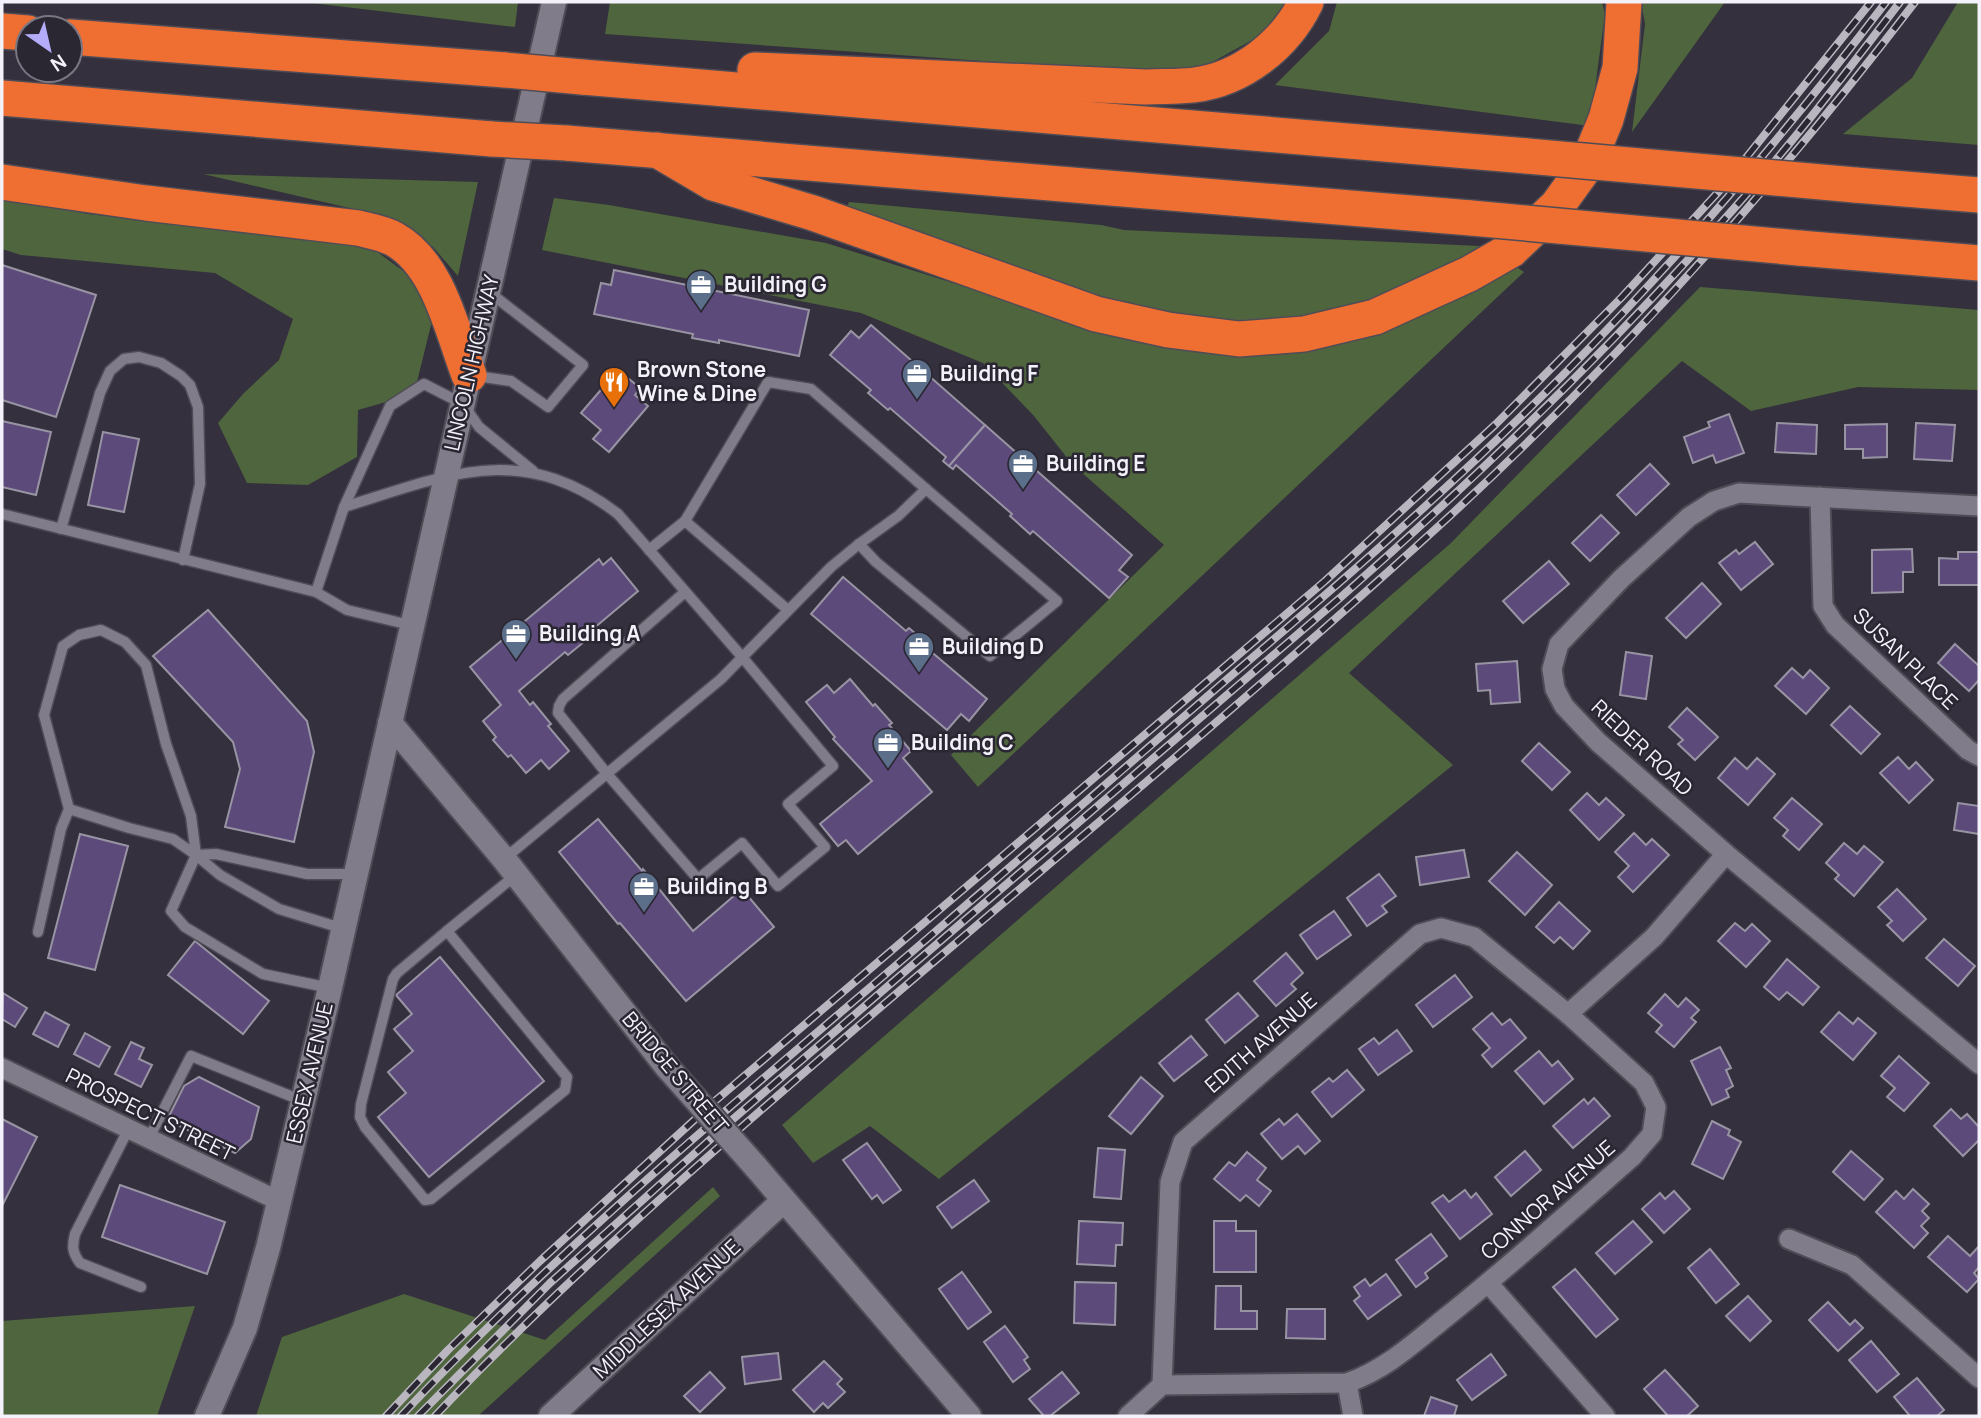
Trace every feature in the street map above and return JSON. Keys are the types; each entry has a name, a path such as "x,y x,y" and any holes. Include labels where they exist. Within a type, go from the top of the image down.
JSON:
{"highway":[{"path":"670,85 713,68 1145,87 1194,85 1224,78 1273,47 1298,18 1306,2"},
{"path":"657,150 712,183 813,213 1096,314 1168,330 1240,339 1304,334 1375,317 1469,274 1511,250 1557,206 1588,163 1606,119 1620,68 1624,2"},
{"path":"84,38 505,70 1979,195"},
{"path":"2,98 657,150 1979,263"},
{"path":"2,182 146,203 358,228 395,239 425,268 437,289 466,390"}],"street":[{"name":"LINCOLN HIGHWAY","path":"390,723 554,2"},
{"name":"RIEDER ROAD","path":"1979,506 1739,493 1714,500 1689,517 1621,579 1559,644 1552,668 1555,689 1564,706 1598,742 1726,854 1979,1064"},
{"name":"SUSAN PLACE","path":"1821,497 1823,606 1835,625 1968,750 1979,756"},
{"name":"BRIDGE STREET","path":"390,723 510,867 667,1066 969,1416"},
{"name":"ESSEX AVENUE","path":"207,1416 245,1328 279,1202 390,723"},
{"path":"1568,1014 1654,937 1726,854"},
{"name":"EDITH AVENUE","path":"1162,1385 1170,1182 1183,1142 1420,934 1441,928 1474,937 1568,1014"},
{"name":"CONNOR AVENUE","path":"1162,1385 1347,1382 1369,1376 1488,1283 1632,1157 1652,1134 1656,1107 1644,1083 1568,1014"},
{"name":"PROSPECT STREET","path":"2,1068 279,1202"},
{"name":"MIDDLESEX AVENUE","path":"551,1416 783,1201"},
{"path":"1789,1239 1852,1265 1979,1378"},
{"path":"1488,1283 1605,1416"},
{"path":"1347,1382 1353,1416"},
{"path":"1128,1416 1162,1385"}],"lane":[{"path":"316,592 344,507 390,406 424,384 466,390 511,381 548,407 583,365 489,292"},
{"path":"61,529 105,382 110,371 124,359 139,357 161,363 181,376 190,384 198,407 200,484 183,560"},
{"path":"649,550 685,521 768,382 811,390 1057,601 990,656 876,562 859,544"},
{"path":"466,390 479,427 534,471"},
{"path":"344,507 446,475 496,469 534,471 564,481 601,500 618,514 743,658 833,766 788,804 825,847 778,886 742,843 698,879 558,713 564,699 685,592"},
{"path":"447,930 567,1077 568,1082 565,1090 431,1199 425,1200 365,1127 360,1117 393,979 397,973 447,930 608,775 743,658 788,610 859,544 898,516 926,489"},
{"path":"2,514 316,592 347,610 411,625"},
{"path":"685,521 788,610"},
{"path":"38,932 61,829 69,809 44,715 63,646 79,635 101,630 125,642 146,665 166,744 191,816 196,855 171,911 185,927 263,974 330,988"},
{"path":"69,809 173,839 220,875 279,909 343,928"},
{"path":"196,855 216,854 307,874 355,874"},
{"path":"148,1140 191,1056 303,1101"},
{"path":"128,1130 75,1234 72,1246 73,1254 80,1263 141,1287"}],"green space":[{"path":"303,2 518,2 515,27"},
{"path":"610,2 1287,2 1272,29 1180,80 1025,64 605,34"},
{"path":"1337,2 1602,2 1605,14 1590,126 1275,85 1329,31"},
{"path":"1641,2 1725,2 1632,132 1645,24"},
{"path":"1958,2 1979,2 1979,145 1843,134 1912,78"},
{"path":"203,174 478,182 458,276 433,247 392,218"},
{"path":"2,196 88,214 368,245 418,282 432,321 414,394 358,410 357,457 308,485 247,483 218,423 243,394 279,360 293,319 215,273 21,255 2,249"},
{"path":"554,198 826,243 1128,338 1286,351 1415,319 1512,264 1524,272 978,787 951,755 1164,545 1072,464 1034,416 983,363 861,313 542,250"},
{"path":"849,202 1101,225 1124,230 1480,246 1420,282 1333,315 1243,326 1142,313 846,210"},
{"path":"1700,287 1979,310 1979,390 1858,387 1751,411 1682,361 1349,673 1453,765 939,1179 870,1126 813,1163 782,1125 1451,543"},
{"path":"713,1187 720,1196 478,1416 256,1416 282,1337 404,1294 545,1340"},
{"path":"195,1306 157,1416 2,1416 2,1321"}],"building":[{"path":"2,265 96,295 56,417 2,400"},
{"name":"Building G","path":"614,270 809,310 799,356 719,340 719,343 692,338 693,334 594,314 601,283 611,285"},
{"name":"Building F","path":"871,325 985,425 949,466 943,461 946,457 890,408 888,410 868,393 871,390 830,355 851,331 859,338"},
{"name":"Brown Stone Wine & Dine","path":"618,370 640,388 635,395 648,406 609,452 593,439 601,430 581,413"},
{"path":"1729,414 1744,453 1716,463 1713,455 1693,463 1684,437 1710,427 1708,422"},
{"path":"2,421 51,432 36,495 2,487"},
{"path":"1777,423 1817,425 1816,454 1775,452"},
{"path":"1916,423 1955,425 1952,461 1914,459"},
{"path":"1887,424 1887,457 1863,458 1863,449 1845,449 1845,425"},
{"name":"Building E","path":"985,425 1132,555 1119,570 1128,577 1109,598 1033,531 1030,534 1010,516 1012,514 956,465 953,469 949,466"},
{"path":"103,432 139,439 124,512 88,505"},
{"path":"1650,464 1669,484 1636,515 1617,495"},
{"path":"1601,515 1619,533 1590,561 1572,543"},
{"path":"1755,542 1773,564 1741,590 1719,563 1736,550 1739,554"},
{"path":"1912,549 1913,572 1903,572 1903,592 1872,593 1872,550"},
{"path":"1958,552 1979,552 1979,585 1939,585 1939,558 1958,559"},
{"name":"Building A","path":"611,558 638,591 587,634 590,637 568,655 565,652 519,691 530,705 533,702 551,724 548,726 569,751 549,769 541,760 526,773 511,755 508,757 493,740 496,737 483,721 501,705 470,667 599,559 603,565"},
{"path":"1549,561 1569,584 1523,623 1503,601"},
{"name":"Building D","path":"843,577 906,631 909,628 930,646 928,649 987,699 969,721 961,714 947,730 811,614"},
{"path":"1702,583 1721,604 1686,638 1666,618"},
{"path":"208,610 307,721 314,752 294,842 225,827 240,769 233,742 153,656"},
{"path":"1955,644 1979,666 1979,680 1969,691 1938,663"},
{"path":"1626,652 1652,656 1646,699 1620,695"},
{"path":"1517,661 1520,702 1491,704 1490,690 1478,691 1476,664"},
{"path":"1792,668 1803,678 1810,670 1829,688 1806,714 1775,686"},
{"name":"Building C","path":"850,679 892,723 889,725 911,751 903,758 932,792 858,854 846,840 838,846 820,824 872,781 833,739 835,737 806,702 827,685 834,693"},
{"path":"1850,706 1880,734 1861,754 1831,725"},
{"path":"1687,708 1718,737 1695,760 1678,744 1683,740 1669,727"},
{"path":"1539,743 1570,772 1552,790 1522,761"},
{"path":"1898,757 1909,769 1916,762 1933,780 1909,803 1880,773"},
{"path":"1735,758 1747,769 1757,758 1775,774 1748,805 1718,778"},
{"path":"1587,793 1599,805 1606,798 1624,815 1599,840 1570,810"},
{"path":"1792,798 1822,824 1799,850 1783,836 1788,830 1774,818"},
{"path":"1958,803 1979,806 1979,834 1954,830"},
{"name":"Building B","path":"598,819 693,931 742,889 774,927 686,1001 559,852"},
{"path":"1634,833 1646,845 1652,839 1669,855 1633,892 1618,877 1629,866 1615,852"},
{"path":"80,834 128,846 95,970 48,958"},
{"path":"1844,843 1857,854 1864,846 1883,862 1854,896 1835,879 1839,875 1826,863"},
{"path":"1464,850 1469,877 1420,885 1416,857"},
{"path":"1517,852 1552,885 1525,915 1489,881"},
{"path":"1379,874 1396,896 1382,906 1387,912 1367,926 1347,898"},
{"path":"1897,889 1926,919 1903,941 1887,925 1892,921 1878,907"},
{"path":"1559,902 1590,931 1573,949 1560,937 1554,943 1536,927"},
{"path":"1334,911 1351,935 1317,959 1300,935"},
{"path":"1735,923 1745,931 1752,924 1770,941 1746,967 1718,941"},
{"path":"1944,939 1975,966 1958,986 1926,958"},
{"path":"195,941 269,1001 243,1034 168,975"},
{"path":"1286,953 1303,973 1291,984 1296,989 1276,1006 1254,981"},
{"path":"440,957 544,1081 429,1177 378,1117 406,1093 388,1072 413,1051 394,1029 412,1014 396,995"},
{"path":"1787,959 1819,987 1803,1005 1787,992 1779,1000 1764,987"},
{"path":"1455,975 1472,997 1433,1027 1416,1005"},
{"path":"3,993 27,1008 15,1027 2,1019"},
{"path":"1238,993 1258,1016 1225,1043 1206,1020"},
{"path":"1665,994 1678,1007 1686,998 1699,1010 1691,1018 1696,1022 1674,1047 1656,1032 1662,1025 1648,1013"},
{"path":"45,1012 69,1025 58,1047 33,1034"},
{"path":"1839,1012 1853,1024 1858,1018 1876,1033 1853,1060 1821,1032"},
{"path":"1492,1013 1502,1025 1510,1019 1526,1038 1492,1067 1482,1055 1490,1048 1473,1029"},
{"path":"1397,1030 1412,1051 1378,1075 1359,1049 1374,1038 1379,1044"},
{"path":"85,1033 110,1047 99,1067 74,1054"},
{"path":"1191,1036 1207,1055 1174,1081 1159,1063"},
{"path":"131,1042 144,1048 139,1059 152,1065 141,1087 115,1074"},
{"path":"1720,1047 1731,1068 1726,1070 1733,1086 1726,1090 1729,1097 1712,1105 1691,1061"},
{"path":"1539,1051 1552,1066 1558,1061 1573,1079 1544,1104 1515,1071"},
{"path":"1899,1056 1929,1083 1904,1111 1887,1097 1895,1088 1881,1076"},
{"path":"1347,1070 1364,1090 1332,1117 1312,1092 1329,1078 1333,1082"},
{"path":"199,1077 259,1107 251,1139 235,1153 167,1120 184,1086"},
{"path":"1141,1077 1163,1096 1131,1134 1109,1116"},
{"path":"1594,1098 1610,1116 1573,1148 1553,1126 1584,1099 1588,1104"},
{"path":"1951,1109 1961,1119 1967,1114 1979,1127 1979,1140 1963,1156 1934,1126"},
{"path":"1297,1114 1320,1141 1305,1154 1298,1146 1282,1159 1261,1134 1279,1119 1284,1125"},
{"path":"2,1119 37,1137 2,1206"},
{"path":"1712,1121 1730,1130 1728,1135 1741,1142 1723,1179 1692,1164"},
{"path":"867,1143 901,1190 883,1203 877,1195 872,1199 843,1160"},
{"path":"1098,1148 1125,1150 1121,1199 1094,1197"},
{"path":"1525,1151 1541,1170 1511,1196 1495,1177"},
{"path":"1851,1151 1883,1179 1864,1200 1833,1172"},
{"path":"1247,1152 1266,1168 1257,1180 1271,1191 1259,1206 1246,1195 1240,1201 1214,1179 1229,1162 1235,1166"},
{"path":"974,1180 989,1201 952,1228 937,1207"},
{"path":"120,1185 225,1222 207,1274 102,1237"},
{"path":"1913,1189 1929,1204 1922,1211 1929,1218 1921,1226 1928,1233 1914,1248 1876,1212 1896,1191 1904,1199"},
{"path":"1465,1190 1471,1198 1476,1193 1492,1214 1460,1239 1432,1203 1443,1195 1449,1202"},
{"path":"1674,1191 1690,1209 1664,1233 1642,1209 1660,1193 1665,1199"},
{"path":"1079,1221 1123,1223 1122,1245 1116,1245 1115,1266 1077,1264"},
{"path":"1214,1221 1236,1221 1236,1231 1256,1231 1256,1272 1214,1272"},
{"path":"1633,1221 1652,1242 1615,1274 1596,1253"},
{"path":"1431,1234 1447,1256 1425,1273 1428,1278 1416,1287 1396,1260"},
{"path":"1948,1236 1970,1256 1979,1246 1979,1267 1974,1273 1979,1279 1967,1292 1928,1257"},
{"path":"1710,1249 1739,1284 1716,1303 1688,1268"},
{"path":"1575,1269 1618,1319 1596,1337 1553,1287"},
{"path":"962,1272 991,1312 968,1329 939,1289"},
{"path":"1386,1274 1401,1295 1368,1319 1354,1301 1360,1296 1354,1287 1365,1279 1370,1286"},
{"path":"1075,1282 1116,1283 1115,1325 1074,1323"},
{"path":"1216,1286 1241,1286 1241,1311 1257,1311 1257,1329 1215,1329"},
{"path":"1748,1296 1771,1321 1750,1341 1726,1316"},
{"path":"1828,1302 1850,1325 1855,1320 1863,1328 1838,1351 1809,1320"},
{"path":"1287,1309 1325,1309 1325,1339 1286,1338"},
{"path":"1005,1326 1028,1357 1024,1360 1030,1369 1013,1382 984,1342"},
{"path":"1871,1341 1899,1374 1877,1392 1849,1360"},
{"path":"778,1353 781,1379 745,1384 742,1357"},
{"path":"1491,1354 1506,1375 1472,1400 1457,1380"},
{"path":"824,1361 842,1379 837,1384 845,1392 828,1408 823,1403 814,1412 793,1390"},
{"path":"1665,1370 1698,1406 1687,1416 1668,1416 1644,1389"},
{"path":"710,1372 725,1388 700,1412 684,1396"},
{"path":"1062,1372 1079,1393 1050,1416 1044,1416 1029,1399"},
{"path":"1917,1378 1944,1410 1937,1416 1910,1416 1894,1397"},
{"path":"1431,1397 1457,1406 1454,1416 1424,1416"}],"railway":[{"path":"386,1416 448,1350 540,1261 715,1101 1325,581 1496,424 1622,297 1721,189 1871,2"},
{"path":"401,1416 463,1352 591,1229 1311,607 1480,455 1562,376 1648,287 1770,147 1886,2"},
{"path":"418,1416 550,1283 732,1120 1341,597 1445,504 1595,358 1690,257 1759,180 1900,2"},
{"path":"435,1416 575,1277 672,1189 820,1059 1280,667 1496,472 1624,345 1745,212 1915,2"}],"place":[{"name":"Building G","path":"701,312"},
{"name":"Building F","path":"917,401"},
{"name":"Brown Stone Wine & Dine","path":"614,409"},
{"name":"Building E","path":"1023,491"},
{"name":"Building A","path":"516,661"},
{"name":"Building D","path":"919,674"},
{"name":"Building C","path":"888,770"},
{"name":"Building B","path":"644,914"}]}
